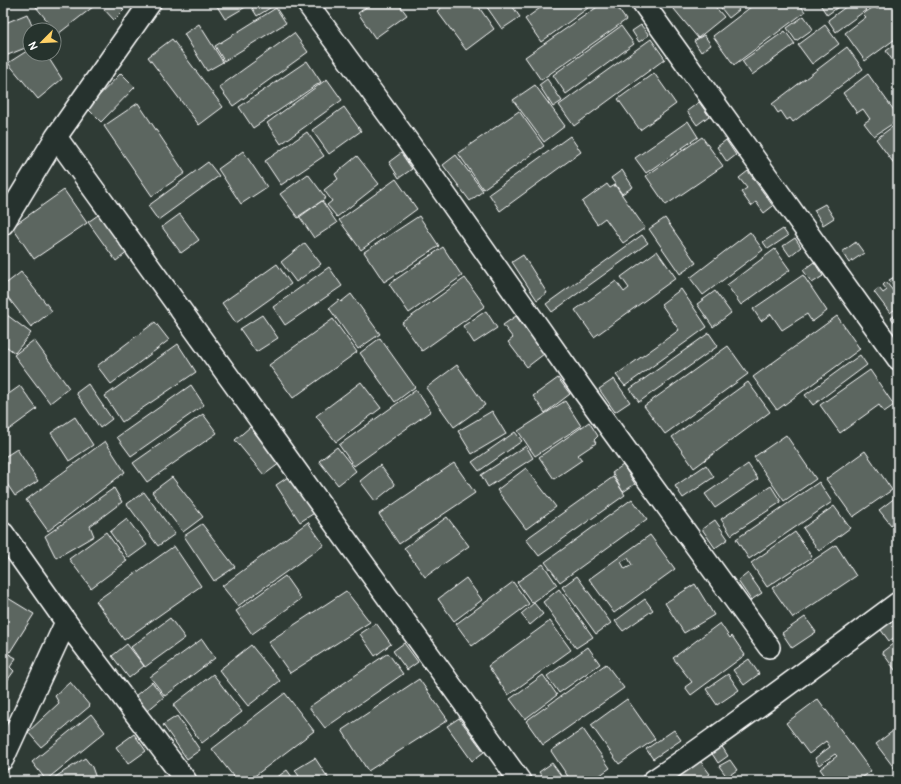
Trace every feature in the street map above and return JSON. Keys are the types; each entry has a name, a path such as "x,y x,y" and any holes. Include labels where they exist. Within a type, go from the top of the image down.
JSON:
{"street":[{"path":"3,224 56,137 150,3"},
{"path":"307,3 409,143 584,392 769,647"},
{"path":"642,3 898,359"},
{"path":"56,137 520,781"},
{"path":"3,533 66,622 186,781"},
{"path":"653,781 791,683 898,602"},
{"path":"3,760 66,622"}],"building":[{"path":"41,3 98,3 62,31 62,22 48,22 36,7"},
{"path":"107,3 118,3 124,10 114,20 102,7"},
{"path":"215,3 247,3 249,5 225,19"},
{"path":"249,3 274,3 275,5 257,16"},
{"path":"372,3 398,3 407,15 375,38 358,13"},
{"path":"447,3 476,3 494,29 466,50 437,11"},
{"path":"484,3 510,3 520,17 502,29"},
{"path":"547,3 595,3 541,42 525,19"},
{"path":"603,3 614,3 626,20 541,80 525,57"},
{"path":"669,3 712,3 724,17 698,38"},
{"path":"717,3 734,3 739,10 729,18"},
{"path":"756,3 799,3 805,12 734,65 713,36"},
{"path":"819,3 844,3 827,15"},
{"path":"851,3 871,3 864,8 866,10 836,32 828,20"},
{"path":"885,3 898,3 898,37 865,61 845,33 866,17 863,14 875,6 877,9"},
{"path":"276,8 286,23 224,61 215,46"},
{"path":"27,14 30,22 22,22 22,49 3,57 3,24"},
{"path":"804,16 813,29 796,41 787,28"},
{"path":"199,24 223,62 207,71 184,34"},
{"path":"641,25 649,35 639,42 632,31"},
{"path":"825,25 839,44 812,64 798,45"},
{"path":"621,26 634,44 566,94 553,75"},
{"path":"785,31 795,44 752,75 742,61"},
{"path":"294,33 308,52 233,106 219,87"},
{"path":"704,35 711,45 701,52 694,41"},
{"path":"172,39 223,107 199,125 148,57"},
{"path":"651,39 665,59 574,126 559,105"},
{"path":"898,42 898,62 895,64 886,51"},
{"path":"847,47 863,69 793,122 790,118 787,120 781,111 778,113 772,104"},
{"path":"22,54 22,62 51,62 62,79 38,99 8,63"},
{"path":"307,61 321,82 253,128 239,107"},
{"path":"121,73 135,87 101,122 87,108"},
{"path":"654,73 676,104 640,130 618,99"},
{"path":"868,74 898,116 898,120 874,136 864,123 870,119 863,109 857,113 843,93"},
{"path":"327,79 342,100 281,144 267,123"},
{"path":"547,79 562,101 553,107 539,85"},
{"path":"535,85 565,126 544,142 513,100"},
{"path":"699,102 709,116 697,125 687,111"},
{"path":"138,103 185,173 152,196 104,126"},
{"path":"344,107 361,131 329,154 312,130"},
{"path":"519,111 544,146 483,189 458,153"},
{"path":"688,121 698,137 646,173 635,158"},
{"path":"896,124 898,127 898,169 876,139"},
{"path":"307,132 324,156 281,185 265,161"},
{"path":"570,136 581,152 500,211 489,194"},
{"path":"702,137 723,166 666,205 646,176"},
{"path":"726,140 736,155 727,162 717,147"},
{"path":"243,151 267,187 241,204 218,169"},
{"path":"401,153 412,169 399,178 389,162"},
{"path":"456,155 483,191 470,201 443,165"},
{"path":"357,156 379,184 337,217 327,205 332,201 324,190 338,179 335,174"},
{"path":"208,162 219,176 158,220 148,206"},
{"path":"622,170 633,187 622,194 611,178"},
{"path":"748,171 773,206 764,213 756,202 751,206 741,192 747,188 739,178"},
{"path":"308,174 326,198 298,218 280,194"},
{"path":"396,179 417,209 361,250 339,220"},
{"path":"607,184 610,188 615,185 645,228 623,243 605,218 597,224 582,202"},
{"path":"64,190 87,223 34,259 12,227"},
{"path":"322,201 337,223 314,238 299,216"},
{"path":"825,204 834,218 823,225 814,210"},
{"path":"101,213 128,252 116,261 88,222"},
{"path":"180,214 199,240 181,253 162,227"},
{"path":"419,216 439,246 384,282 364,252"},
{"path":"665,218 696,263 680,274 649,229"},
{"path":"783,229 788,236 768,249 763,242"},
{"path":"750,232 763,250 703,295 690,278"},
{"path":"642,235 648,243 552,312 546,304"},
{"path":"795,238 801,247 790,256 783,246"},
{"path":"856,242 864,253 849,263 842,252"},
{"path":"305,243 321,264 296,282 281,262"},
{"path":"443,247 462,276 409,313 389,284"},
{"path":"775,249 790,270 741,305 727,285"},
{"path":"657,251 676,278 594,337 575,310 616,281 624,292 629,288 621,277"},
{"path":"523,255 547,293 537,300 512,262"},
{"path":"814,262 823,276 812,283 803,270"},
{"path":"277,264 291,284 236,323 222,303"},
{"path":"329,267 342,286 285,325 273,307"},
{"path":"21,272 52,311 31,327 3,291 3,286"},
{"path":"803,275 827,311 812,322 807,314 782,330 771,314 761,321 753,309"},
{"path":"898,275 898,293 889,280"},
{"path":"465,278 485,306 422,351 402,323"},
{"path":"886,282 898,297 898,307 890,313 874,292 879,288 883,293 887,290 883,285"},
{"path":"681,289 707,327 625,386 616,375 679,330 661,304"},
{"path":"715,291 731,313 713,327 697,304"},
{"path":"351,294 380,334 358,349 329,308 339,300 341,302"},
{"path":"486,311 497,328 474,343 463,326"},
{"path":"3,312 31,333 15,353 3,344"},
{"path":"898,313 898,327 891,318"},
{"path":"262,315 278,338 256,352 240,329"},
{"path":"516,316 544,354 527,367 508,342 513,338 503,325"},
{"path":"837,316 860,349 777,410 753,377"},
{"path":"333,319 357,352 293,398 269,365"},
{"path":"155,322 169,340 111,384 97,366"},
{"path":"709,333 718,346 639,402 630,389"},
{"path":"380,338 415,387 395,402 360,353"},
{"path":"34,340 69,388 50,403 14,355"},
{"path":"178,344 196,372 122,422 105,396"},
{"path":"728,346 748,374 665,434 644,406"},
{"path":"860,355 867,365 813,405 805,395"},
{"path":"457,365 485,405 454,427 426,388"},
{"path":"870,370 894,405 884,412 879,405 840,433 820,405"},
{"path":"558,378 570,394 545,413 533,396"},
{"path":"614,379 630,402 615,412 599,389"},
{"path":"361,382 381,408 336,442 316,416"},
{"path":"748,382 770,412 694,468 672,437"},
{"path":"88,384 112,419 100,428 76,393"},
{"path":"191,385 204,405 131,456 117,437"},
{"path":"20,386 37,409 3,434 3,398"},
{"path":"416,390 431,411 354,466 339,445"},
{"path":"565,401 581,426 535,456 518,431"},
{"path":"492,411 506,434 472,454 458,431"},
{"path":"203,414 217,433 147,482 133,463"},
{"path":"75,417 93,445 69,461 51,433"},
{"path":"589,422 598,436 594,440 596,443 578,455 582,460 554,479 539,457"},
{"path":"250,427 280,463 264,475 235,440"},
{"path":"515,432 522,441 479,471 472,462"},
{"path":"786,435 816,479 784,501 754,457"},
{"path":"105,441 125,472 48,531 26,500"},
{"path":"526,446 533,458 488,487 481,475"},
{"path":"337,447 356,471 338,485 319,461"},
{"path":"17,449 38,481 15,496 3,478 3,458"},
{"path":"865,451 892,490 853,517 826,479"},
{"path":"454,463 475,493 399,544 379,514"},
{"path":"748,464 758,479 715,508 705,494"},
{"path":"380,465 395,485 375,501 360,481"},
{"path":"623,465 635,484 623,492 612,473"},
{"path":"706,465 714,477 683,498 675,486"},
{"path":"526,468 556,507 526,529 497,490"},
{"path":"291,475 316,512 300,522 276,485"},
{"path":"172,477 203,517 183,532 152,492"},
{"path":"613,477 625,495 539,556 526,539"},
{"path":"819,482 832,502 749,559 736,539"},
{"path":"771,486 781,502 731,535 721,519"},
{"path":"114,488 122,502 90,526 94,536 56,558 45,536"},
{"path":"144,492 175,534 158,546 127,504"},
{"path":"896,497 898,499 898,519 891,525 879,510"},
{"path":"632,499 647,519 560,582 545,562"},
{"path":"834,506 850,528 819,551 803,528"},
{"path":"447,517 469,546 425,577 404,548"},
{"path":"127,519 147,545 129,558 110,532"},
{"path":"715,520 728,539 715,548 702,529"},
{"path":"308,522 324,545 238,606 222,586"},
{"path":"202,524 235,567 214,581 184,536"},
{"path":"106,532 127,561 91,588 69,559"},
{"path":"795,532 812,557 767,587 751,563"},
{"path":"650,535 675,569 614,613 589,579","holes":["628,558 632,565 625,569 621,562"]},
{"path":"836,545 856,576 793,618 772,588"},
{"path":"174,546 201,586 124,640 96,601"},
{"path":"543,564 557,585 532,603 517,582"},
{"path":"748,573 762,593 751,600 738,581"},
{"path":"285,576 301,599 252,634 236,611"},
{"path":"577,576 611,623 596,634 562,587"},
{"path":"466,578 482,600 454,621 438,599"},
{"path":"513,582 529,604 472,646 456,624"},
{"path":"695,584 714,615 684,633 665,603"},
{"path":"559,589 593,637 576,648 543,602"},
{"path":"346,591 370,622 290,673 268,642"},
{"path":"3,595 34,614 10,652 3,648"},
{"path":"645,599 653,610 623,631 615,621"},
{"path":"534,603 543,614 530,625 521,614"},
{"path":"805,617 816,632 792,648 782,633"},
{"path":"892,617 898,625 898,635 889,641 878,626"},
{"path":"170,618 185,638 145,667 131,647"},
{"path":"550,621 571,650 508,695 488,666"},
{"path":"376,623 391,644 375,656 360,634"},
{"path":"720,623 730,638 732,636 745,655 691,695 685,687 692,682 673,658"},
{"path":"202,639 215,658 165,696 150,677"},
{"path":"898,640 898,674 882,652"},
{"path":"404,643 418,662 407,670 393,651"},
{"path":"127,644 144,666 129,678 112,656"},
{"path":"251,645 280,681 248,706 219,670"},
{"path":"588,647 600,664 559,693 547,676"},
{"path":"3,651 16,658 10,667 14,671 4,685"},
{"path":"388,653 403,674 325,728 309,707"},
{"path":"749,659 759,674 744,685 733,670"},
{"path":"606,664 624,688 543,745 526,721"},
{"path":"213,674 242,712 202,743 173,705"},
{"path":"728,674 739,690 717,705 706,689"},
{"path":"543,675 557,695 525,719 510,699"},
{"path":"419,679 448,720 368,771 342,730"},
{"path":"70,682 90,706 41,747 28,732 59,703 55,696"},
{"path":"152,682 164,697 147,711 135,696"},
{"path":"285,693 314,731 248,781 237,781 212,749"},
{"path":"627,699 655,739 619,764 591,725"},
{"path":"818,699 871,771 858,781 829,781 820,769 837,756 835,754 819,765 815,758 830,747 826,741 809,754 786,723"},
{"path":"91,714 105,732 46,780 32,762"},
{"path":"177,716 200,750 187,759 163,725"},
{"path":"459,718 484,752 472,761 447,726"},
{"path":"898,727 898,767 895,769 876,744"},
{"path":"583,729 610,768 592,781 571,781 551,751"},
{"path":"674,730 681,740 653,759 646,749"},
{"path":"134,734 146,751 128,764 116,747"},
{"path":"719,742 728,756 718,763 709,749"},
{"path":"695,754 710,774 701,781 673,781 669,775"},
{"path":"85,758 92,767 97,781 49,781"},
{"path":"315,758 330,781 302,781 295,770"},
{"path":"730,760 737,770 727,777 719,766"},
{"path":"552,763 565,781 545,781 539,772"},
{"path":"287,770 295,781 272,781"},
{"path":"719,776 722,781 712,781"}]}
